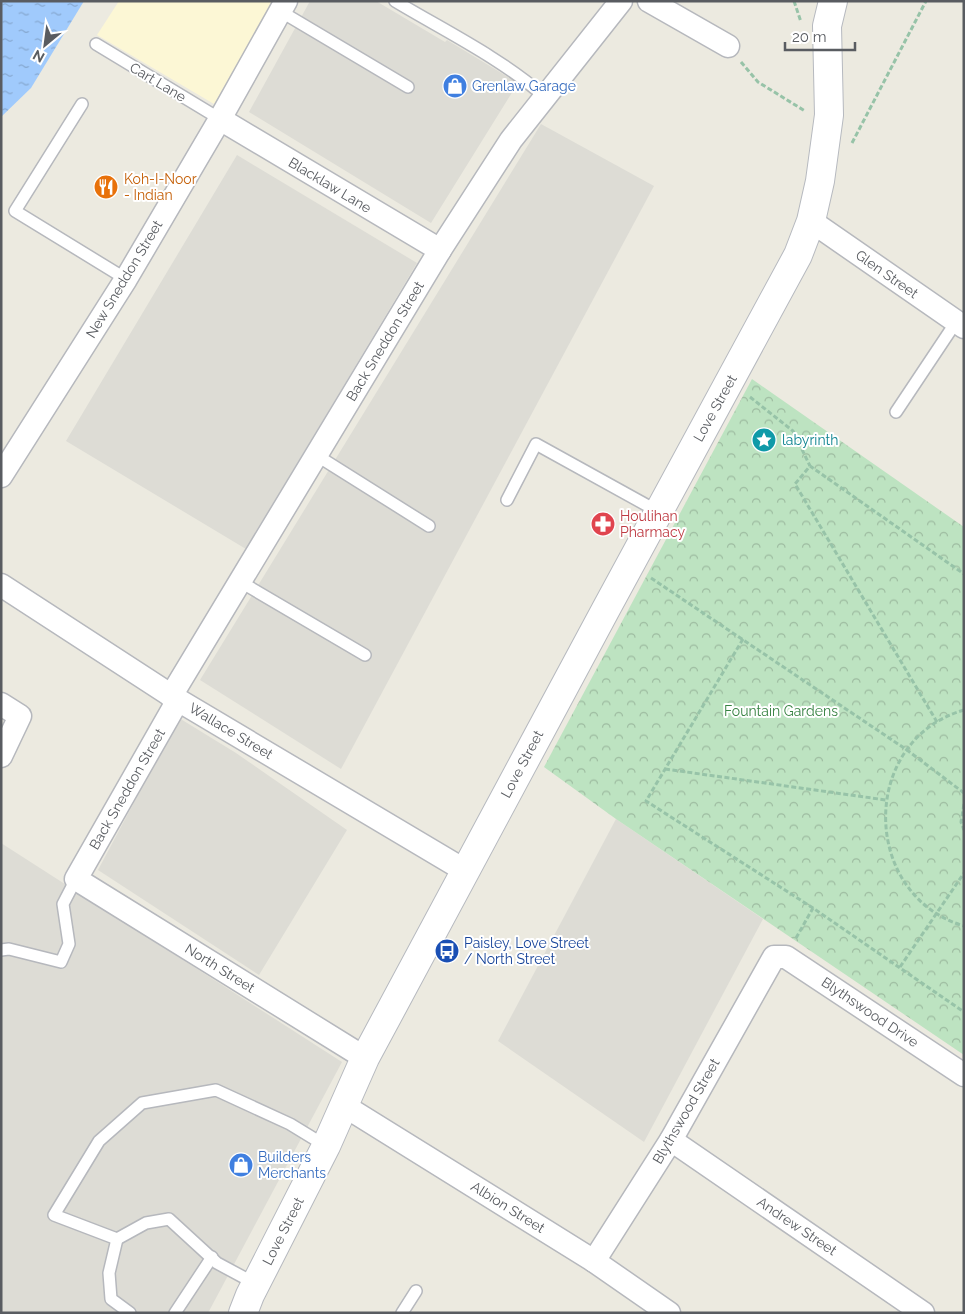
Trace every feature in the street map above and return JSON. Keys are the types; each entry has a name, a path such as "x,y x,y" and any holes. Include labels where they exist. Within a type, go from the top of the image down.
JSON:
{"street":[{"name":"Back Sneddon Street","path":"76,879 240,581 440,250 510,140 621,1"},
{"path":"650,1 728,46"},
{"name":"New Sneddon Street","path":"1,476 126,279 220,119 283,6"},
{"name":"Love Street","path":"243,1313 326,1146 365,1058 464,870 798,255 811,221 820,180 829,115 820,13"},
{"name":"Blacklaw Lane","path":"220,119 440,250"},
{"name":"Glen Street","path":"811,221 960,325"},
{"name":"Wallace Street","path":"1,585 174,698 464,870"},
{"path":"1,704 20,716 1,756"},
{"name":"North Street","path":"76,879 365,1058"},
{"name":"Blythswood Drive","path":"780,957 964,1074"},
{"name":"Blythswood Street","path":"594,1261 671,1140 780,957"},
{"name":"Albion Street","path":"343,1105 594,1261 669,1313"},
{"name":"Andrew Street","path":"671,1140 923,1313"}],"lane":[{"path":"395,1 524,78 544,96"},
{"path":"283,6 408,88"},
{"name":"Cart Lane","path":"96,44 220,119"},
{"path":"82,104 16,211 126,279"},
{"path":"896,412 960,325"},
{"path":"508,500 536,444 659,512"},
{"path":"316,455 429,526"},
{"path":"240,581 365,655"},
{"path":"1,950 9,949 61,962 69,944 63,904 76,879"},
{"path":"117,1239 54,1215 99,1141 142,1103 216,1090 290,1124 326,1146"},
{"path":"130,1313 112,1299 109,1273 117,1239 146,1223 169,1219 217,1263 256,1284"},
{"path":"175,1313 212,1257"},
{"path":"402,1313 416,1291"}],"path":[{"path":"794,1 820,13"},
{"path":"848,149 926,1"},
{"path":"728,46 758,82 808,114 808,104"},
{"path":"730,381 793,431 810,466 964,574"},
{"path":"810,466 795,484 937,722"},
{"path":"630,564 907,750 964,794"},
{"path":"743,639 646,801 813,908 964,1012"},
{"path":"964,710 937,722 924,732 907,750 894,771 886,800 884,823 895,866 906,884 916,896 936,913 964,926"},
{"path":"664,769 886,800"},
{"path":"964,804 961,822 964,830"},
{"path":"900,967 964,873"},
{"path":"780,957 813,908"}],"shaded area":[{"path":"119,1 274,1 214,104 97,35"},
{"path":"310,1 376,1 445,42 447,40 518,83 431,223 249,112"},
{"path":"541,124 654,186 341,769 200,680"},
{"path":"237,155 417,263 246,549 66,441"},
{"path":"179,718 236,753 347,830 259,975 98,870"},
{"path":"616,819 763,919 644,1142 498,1041"},
{"path":"1,843 342,1062 208,1313 1,1313"}],"green space":[{"name":"Fountain Gardens","path":"752,379 964,527 964,1055 616,819 544,767"}],"water":[{"path":"2,1 84,1 31,88 1,117"}],"place":[{"name":"Grenlaw Garage","path":"455,86"},
{"name":"Koh-I-Noor - Indian","path":"106,187"},
{"name":"labyrinth","path":"764,440"},
{"name":"Houlihan Pharmacy","path":"603,524"},
{"name":"Paisley, Love Street / North Street","path":"447,951"},
{"name":"Builders Merchants","path":"241,1165"}]}
